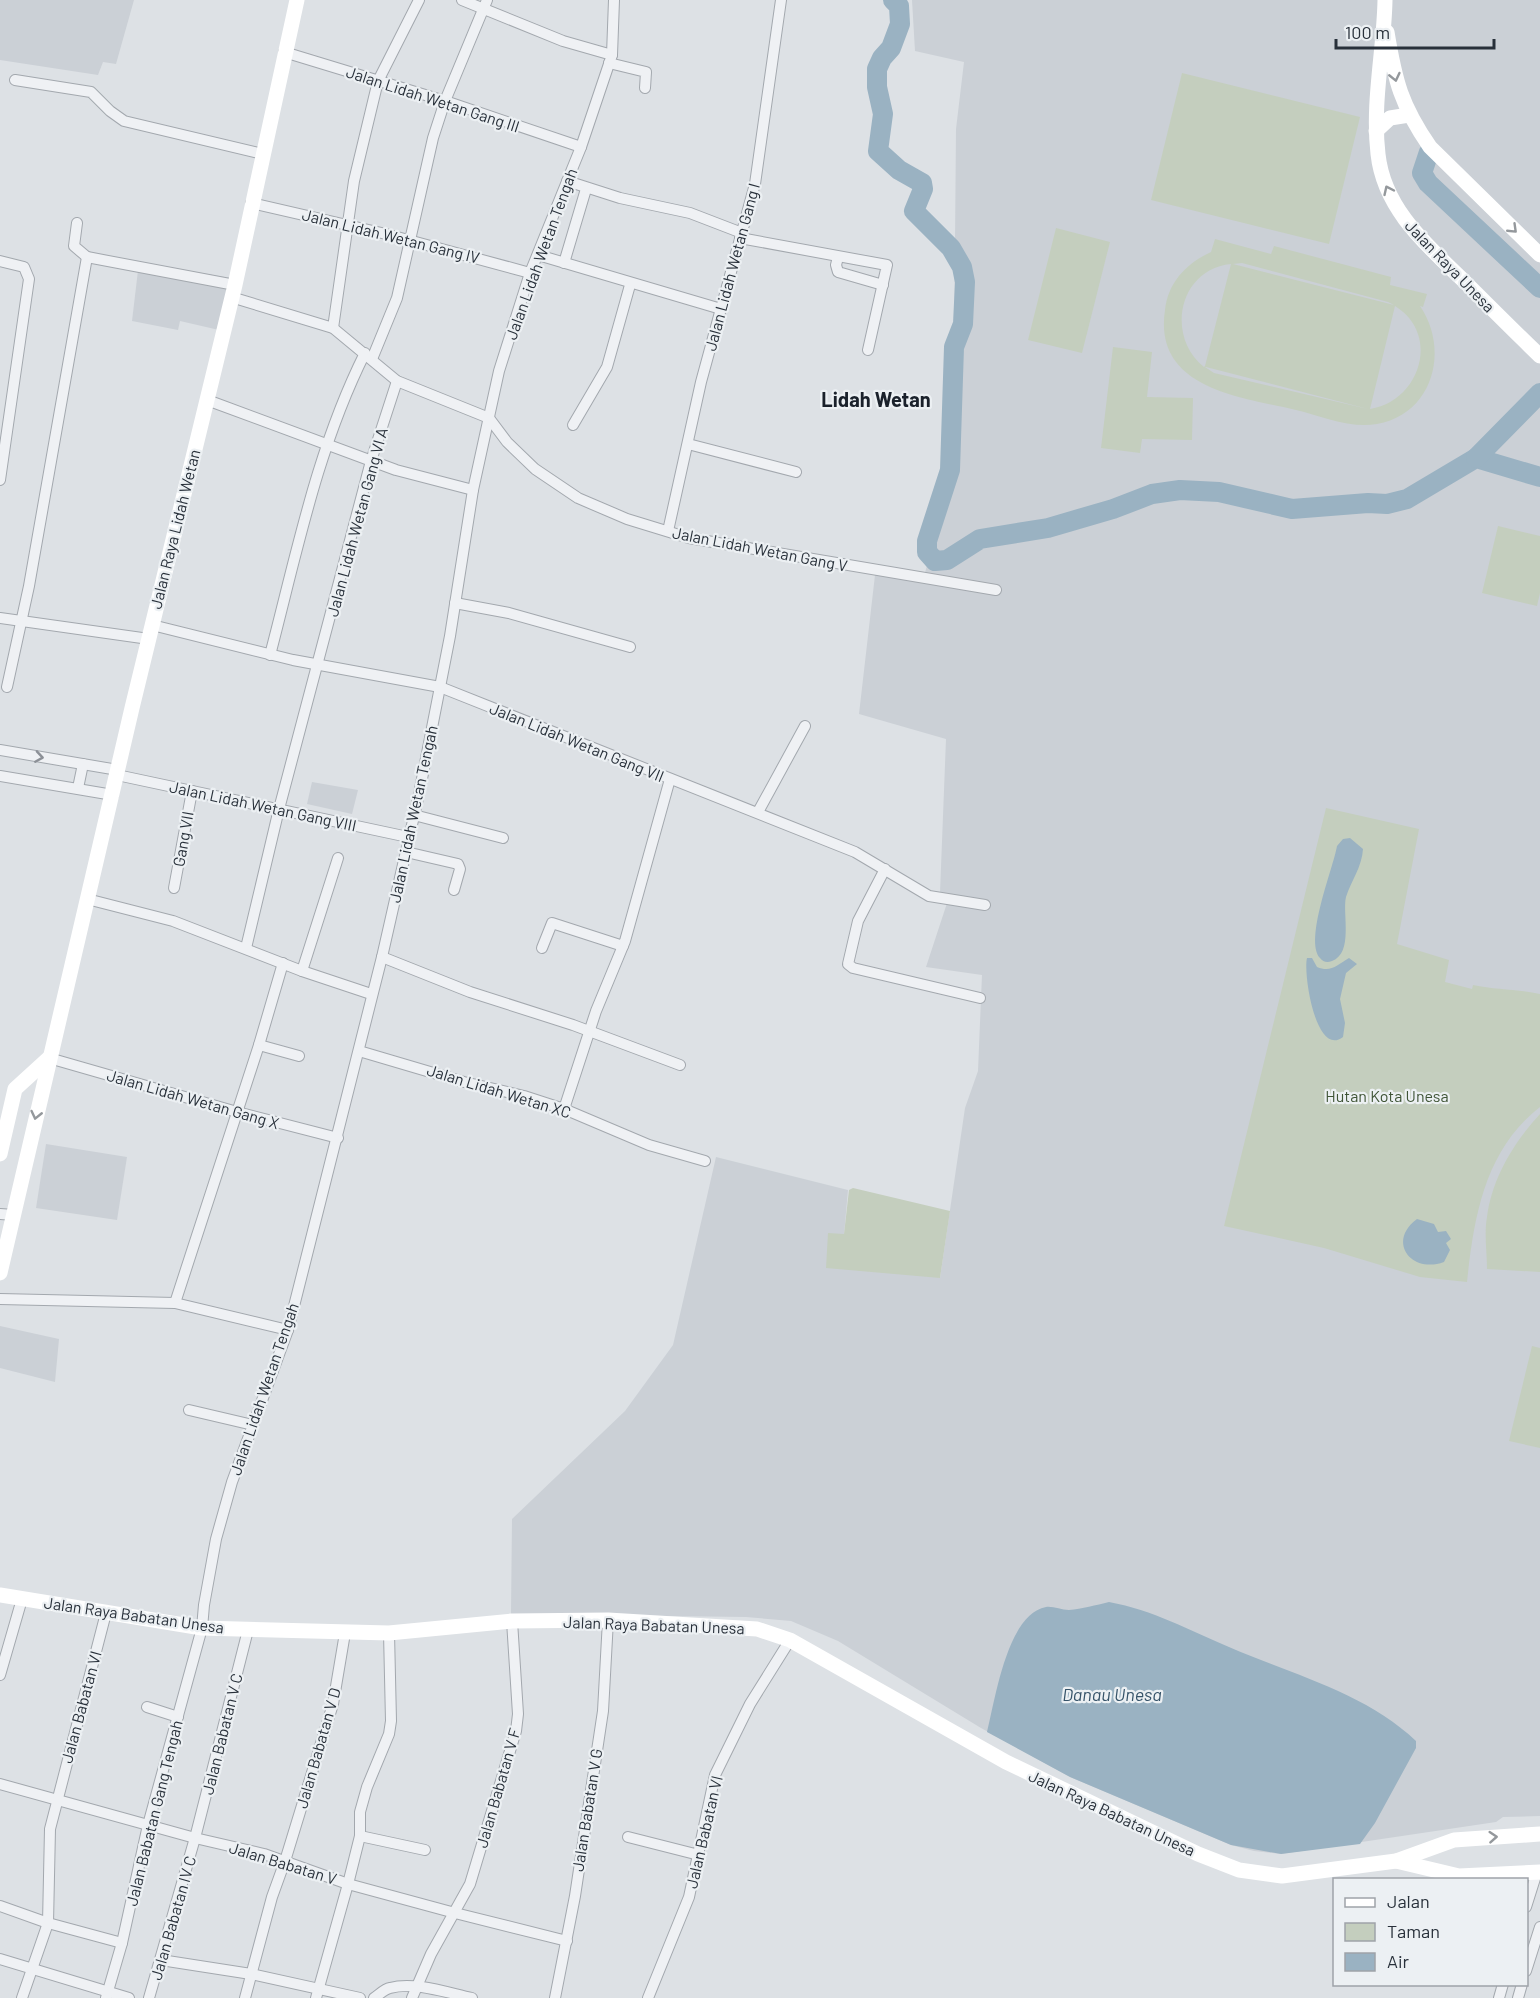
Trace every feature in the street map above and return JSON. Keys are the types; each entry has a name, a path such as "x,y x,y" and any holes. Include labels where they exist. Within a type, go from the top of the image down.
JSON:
{"main road":[{"name":"Jalan Raya Lidah Wetan","path":"0,1273 7,1214 49,1058 113,795 233,291 297,0"},
{"name":"Jalan Raya Unesa","path":"1385,0 1385,20 1378,66 1376,131 1382,178 1404,218 1540,357"},
{"name":"Jalan Raya Unesa","path":"1385,20 1397,87 1409,115 1430,147 1540,255"},
{"path":"1376,131 1390,118 1409,115"},
{"path":"0,1155 15,1089 49,1058"},
{"name":"Jalan Raya Babatan Unesa","path":"0,1595 202,1628 389,1633 512,1622 608,1620 757,1629 790,1640 1006,1762 1198,1854 1239,1870 1282,1876 1396,1861"},
{"path":"1396,1861 1455,1840 1540,1834"},
{"path":"1455,1840 1445,1852 1445,1861 1459,1876"},
{"path":"1396,1861 1459,1876 1539,1872"}],"street":[{"path":"333,328 354,181 378,81 419,0"},
{"path":"462,0 485,5 563,41 646,72 645,88"},
{"name":"Jalan Lidah Wetan Tengah","path":"202,1628 216,1539 232,1482 288,1330 382,957 440,687 472,490 499,371 530,273 581,147 611,59 614,0"},
{"name":"Jalan Lidah Wetan Gang I","path":"668,531 701,382 760,158 781,0"},
{"path":"270,655 308,500 327,443 398,298 434,138 445,101 485,5"},
{"name":"Jalan Lidah Wetan Gang III","path":"284,52 445,101 581,147"},
{"path":"15,80 91,92 124,121 263,154"},
{"path":"567,181 586,189 690,213 741,235 838,257 886,264 868,350"},
{"path":"564,263 586,189"},
{"name":"Jalan Lidah Wetan Gang IV","path":"251,203 412,240 530,273"},
{"path":"77,223 74,246 87,257 233,291 333,328 398,381 489,418"},
{"path":"537,255 630,285 721,309"},
{"path":"7,687 22,622 87,257"},
{"path":"838,257 836,265 838,272 883,285"},
{"path":"0,261 24,267 29,279 0,480"},
{"path":"573,425 607,367 630,285"},
{"name":"Jalan Lidah Wetan Gang VI A","path":"246,948 279,809 319,664 370,461 398,381"},
{"path":"207,400 370,461 472,490"},
{"name":"Jalan Lidah Wetan Gang V","path":"489,418 507,442 535,469 578,498 627,519 689,538 996,590"},
{"path":"688,444 796,472"},
{"path":"455,603 509,613 630,647"},
{"name":"Jalan Lidah Wetan Gang VII","path":"0,618 22,622 151,632 440,687 670,779 706,790 855,852 929,896 985,905"},
{"path":"758,812 805,726"},
{"name":"Jalan Lidah Wetan Gang VIII","path":"0,750 83,764 408,837"},
{"path":"78,788 83,764"},
{"path":"0,776 113,795"},
{"path":"564,1109 590,1031 623,946 670,779"},
{"name":"Gang VII","path":"174,888 192,790"},
{"path":"414,815 503,838"},
{"path":"406,852 458,864 460,869 454,890"},
{"path":"302,971 338,858"},
{"path":"885,870 858,921 848,958 849,964 853,968 980,998"},
{"path":"87,899 173,921 302,971 371,994"},
{"path":"542,948 552,923 623,946"},
{"path":"382,957 470,992 590,1031 680,1065"},
{"path":"175,1304 259,1045 283,963"},
{"path":"259,1045 299,1056"},
{"name":"Jalan Lidah Wetan XC","path":"359,1051 564,1109 649,1145 705,1161"},
{"name":"Jalan Lidah Wetan Gang X","path":"49,1058 237,1112 338,1138"},
{"path":"0,1299 175,1304 288,1330"},
{"path":"189,1410 253,1425"},
{"path":"0,1675 22,1599"},
{"name":"Jalan Babatan VI","path":"22,1998 48,1923 50,1829 106,1613"},
{"name":"Jalan Babatan V G","path":"555,1998 567,1941 603,1711 608,1620"},
{"name":"Jalan Babatan V F","path":"414,1992 470,1884 516,1731 518,1714 512,1622"},
{"name":"Jalan Babatan Gang Tengah","path":"106,1995 122,1943 148,1825 202,1628"},
{"name":"Jalan Babatan V C","path":"195,1838 248,1630"},
{"name":"Jalan Babatan V D","path":"245,1998 272,1897 333,1704 345,1633"},
{"path":"317,1993 360,1836 360,1812 367,1787 389,1734 391,1720 389,1633"},
{"name":"Jalan Babatan VI","path":"648,1998 689,1897 715,1775 750,1704 790,1640"},
{"path":"147,1707 178,1717"},
{"name":"Jalan Babatan V","path":"0,1784 56,1801 285,1861 348,1884 567,1941"},
{"path":"360,1836 425,1850"},
{"path":"627,1837 699,1856"},
{"name":"Jalan Babatan IV C","path":"149,1998 195,1838"},
{"path":"1528,1904 1539,1872"},
{"path":"0,1906 48,1923 122,1943"},
{"path":"1528,1968 1540,1927"},
{"path":"0,1959 106,1995 129,1998"},
{"path":"161,1960 251,1974 317,1993 360,1998"},
{"path":"374,1998 387,1988 471,1998"}],"shaded area":[{"path":"0,0 134,0 116,64 103,62 98,75 0,60"},
{"path":"912,0 1540,0 1540,1816 1503,1817 1496,1822 1281,1854 1254,1851 1231,1845 1070,1777 981,1728 838,1641 791,1621 746,1617 511,1614 512,1519 625,1411 673,1345 716,1157 848,1190 844,1235 940,1278 965,1108 978,1071 982,975 926,967 949,897 940,893 946,739 859,714 875,575 923,580 953,471 956,129 964,62 915,51"},
{"path":"139,262 230,278 219,330 180,321 178,330 132,321"},
{"path":"312,782 358,790 352,814 307,804"},
{"path":"46,1144 127,1157 117,1220 36,1208"},
{"path":"0,1326 59,1339 55,1382 0,1368"}],"green space":[{"path":"1182,73 1360,117 1329,244 1151,200"},
{"path":"1056,228 1110,242 1082,353 1028,340"},
{"path":"1215,239 1271,254 1274,246 1391,277 1390,285 1427,294 1423,307 1420,306 1429,323 1434,342 1434,360 1431,378 1423,394 1412,408 1396,418 1377,424 1357,425 1227,393 1205,385 1187,373 1173,357 1165,336 1165,310 1170,291 1180,275 1194,262 1211,252","holes":["1242,263 1394,305 1233,264","1231,264 1204,367 1192,354 1184,339 1183,306 1189,291 1199,278 1213,269","1395,306 1409,318 1418,333 1421,349 1418,366 1412,381 1401,394 1387,404 1370,409","1205,367 1368,409 1214,373"]},
{"path":"1113,347 1152,352 1147,397 1193,398 1192,440 1142,439 1140,453 1101,448"},
{"path":"1498,526 1540,536 1540,593 1537,606 1482,593"},
{"name":"Hutan Kota Unesa","path":"1326,808 1419,829 1397,944 1449,960 1445,982 1472,989 1473,985 1540,994 1540,1107 1521,1124 1506,1143 1495,1164 1479,1209 1467,1282 1420,1277 1324,1248 1224,1226"},
{"path":"1540,1114 1540,1272 1487,1269 1486,1223 1494,1188 1521,1136"},
{"path":"853,1188 950,1211 940,1278 826,1268 828,1233 844,1234 849,1190"},
{"path":"1532,1346 1540,1348 1540,1448 1509,1441"}],"water":[{"path":"1350,838 1363,849 1346,897 1345,941 1339,957 1325,962 1320,958 1316,949 1317,921 1337,846 1343,839"},
{"path":"1307,958 1312,958 1317,967 1322,969 1334,967 1349,958 1357,964 1346,973 1340,999 1345,1023 1343,1037 1334,1040 1325,1036 1319,1025 1313,1011 1307,980"},
{"path":"1417,1219 1434,1224 1438,1232 1446,1231 1451,1239 1446,1243 1450,1250 1444,1262 1432,1265 1422,1264 1407,1254 1403,1246 1404,1237 1408,1228"},
{"name":"Danau Unesa","path":"1109,1602 1156,1615 1327,1686 1374,1710 1396,1724 1416,1741 1416,1748 1375,1823 1360,1844 1281,1854 1231,1845 1070,1777 987,1732 1005,1660 1021,1625 1033,1613 1046,1607 1069,1610"}],"waterway":[{"path":"893,0 899,6 900,24 891,48 882,58 877,69 877,87 883,114 878,151 899,170 922,183 923,189 914,211 951,248 962,267 965,282 963,324 954,347 950,470 927,541 927,552 935,561 947,560 980,539 1048,528 1113,509 1152,494 1180,490 1219,492 1292,509 1368,503 1387,504 1407,499 1476,458 1540,477"},
{"path":"1429,152 1422,173 1428,183 1540,288"},
{"path":"1476,458 1540,393"}],"district":[{"name":"Lidah Wetan","path":"876,400"}]}
